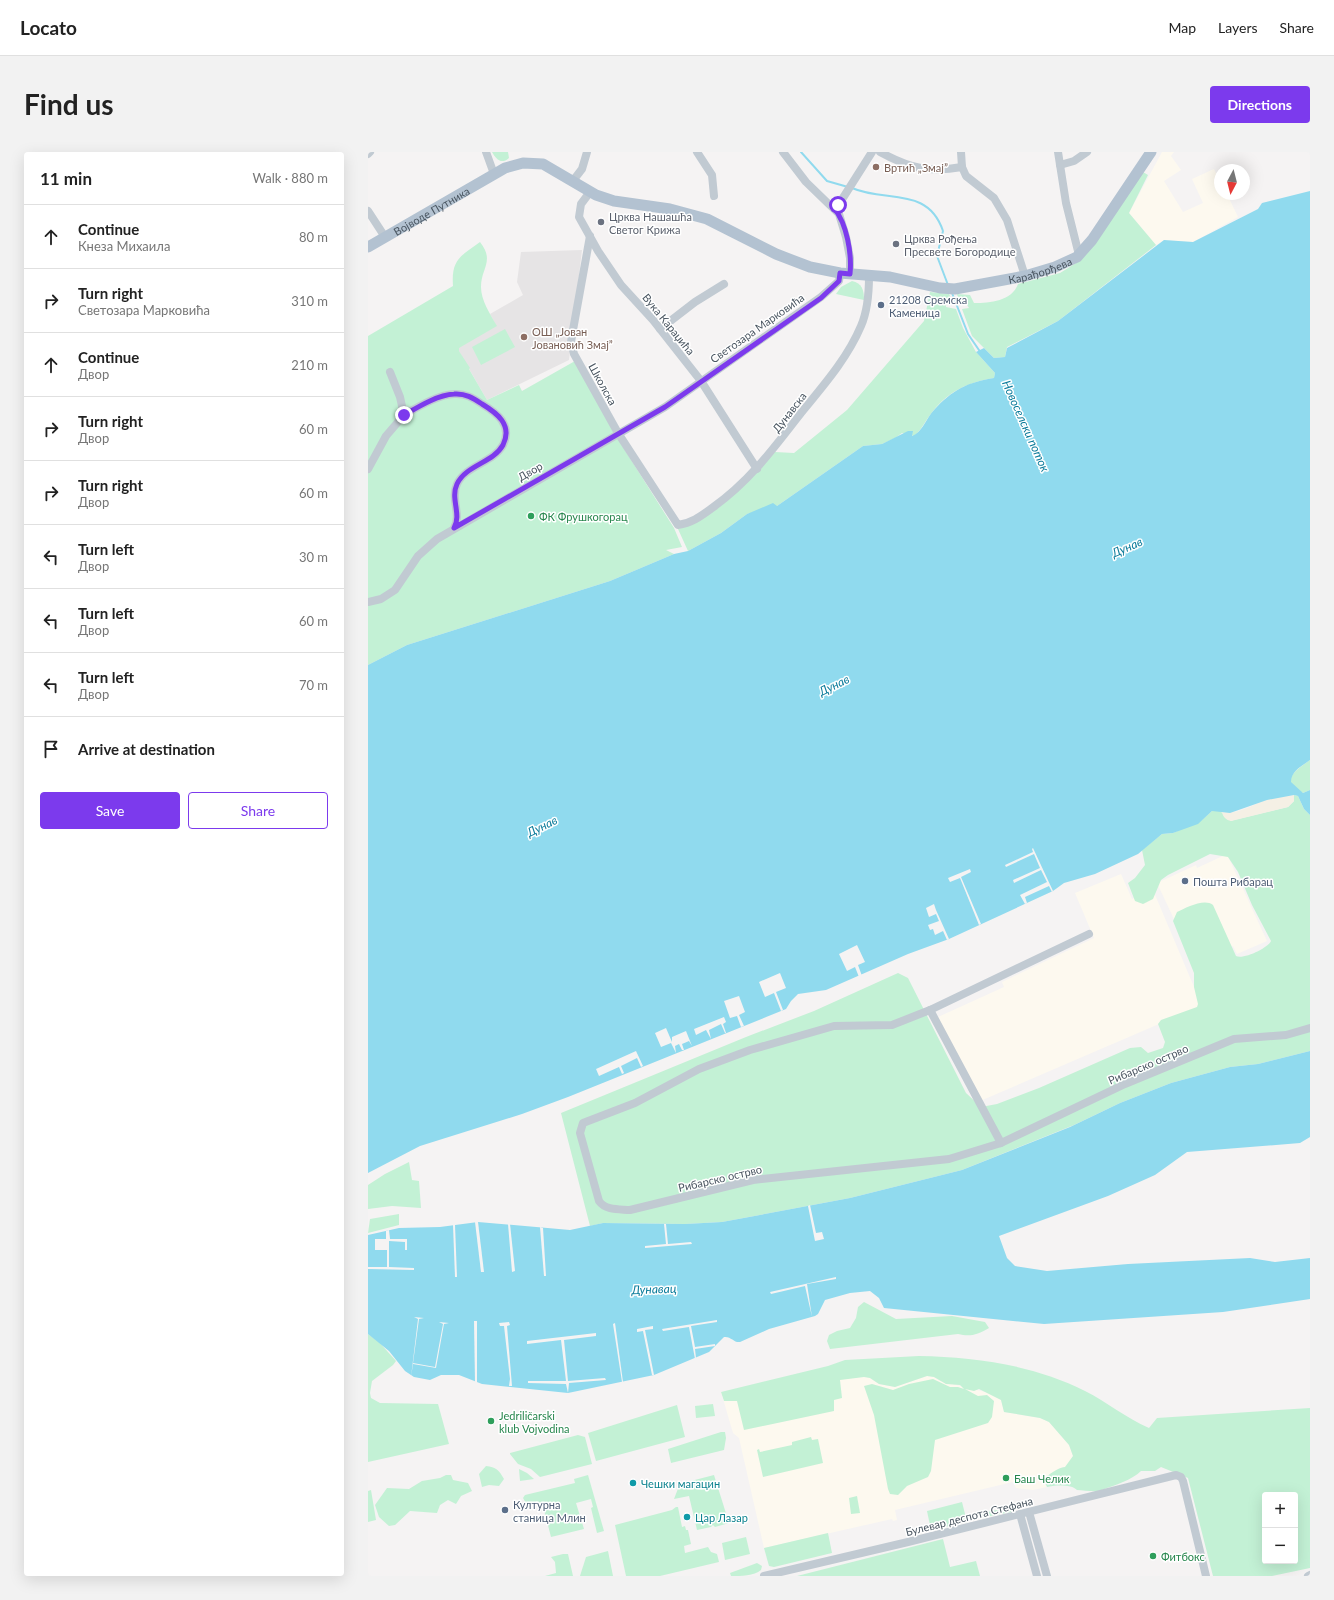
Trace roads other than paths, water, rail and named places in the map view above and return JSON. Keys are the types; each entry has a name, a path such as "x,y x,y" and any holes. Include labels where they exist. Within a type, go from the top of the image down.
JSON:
{"main road":[{"name":"Карађорђева","path":"869,276 890,277 951,289 1025,276 1060,265 1079,255 1110,214 1151,152"},
{"name":"Војводе Путника","path":"368,247 494,174 514,165 538,163 556,170 572,182 590,192"},
{"path":"590,192 614,201 670,209 707,220 776,254 810,267 845,274 869,276"}],"street":[{"path":"486,152 494,174"},
{"path":"572,182 582,169 588,152"},
{"path":"697,152 712,176 714,196"},
{"path":"783,152 806,182 839,214 845,232 850,258 845,274"},
{"path":"880,152 897,161 917,168 962,167"},
{"path":"963,152 962,167 966,176 994,198 1003,212 1011,229 1025,276"},
{"path":"1058,152 1066,203 1079,255"},
{"path":"1060,165 1074,160 1087,152"},
{"path":"834,208 850,186 870,153"},
{"name":"Вука Караџића","path":"590,192 581,204 579,213 581,222 613,275 660,329 701,381 757,468"},
{"path":"368,211 385,237"},
{"name":"Школска","path":"590,236 571,342 574,354 618,433 678,525"},
{"name":"Светозара Марковића","path":"618,433 665,407 821,298 845,274"},
{"name":"Дунавска","path":"678,525 695,520 741,485 757,468 834,372 861,327 865,313 869,276"},
{"path":"660,329 695,302 724,284"},
{"path":"390,372 400,397 404,415"},
{"path":"368,470 386,436 404,415 443,396 460,394 472,397 493,410 504,423 505,436 502,447 459,479 454,492 457,519 454,528"},
{"name":"Двор","path":"368,602 381,599 395,590 426,547 454,528 618,433"},
{"path":"1001,1143 930,1010 1089,934"},
{"name":"Рибарско острво","path":"930,1010 892,1025 834,1026 750,1050 699,1069 628,1106 586,1121 580,1127 580,1133 599,1201 602,1206 630,1210 653,1206 753,1180 949,1159 1001,1143 1125,1084 1234,1039 1286,1035 1310,1028"},
{"name":"Булевар деспота Стефана","path":"764,1576 1025,1513 1172,1475 1178,1475 1183,1481 1206,1576"},
{"path":"1025,1513 1037,1576"},
{"path":"1025,1513 1047,1576"}],"water":[{"name":"Дунав","path":"1310,191 1310,760 1295,772 1291,778 1291,782 1303,793 1310,790 1310,815 1304,809 1298,796 1294,795 1267,800 1230,813 1212,811 1198,824 1173,833 1162,834 1138,854 1095,874 1064,883 1053,891 949,939 908,954 826,990 798,994 786,1009 568,1097 522,1114 420,1146 368,1173 368,665 407,645 610,581 674,554 688,551 721,533 747,514 773,503 777,506 863,446 882,444 908,431 913,431 912,436 916,434 922,428 931,413 947,397 968,385 994,378 995,373 976,352 984,348 994,358 1005,357 1007,348 1058,321 1164,240 1193,242 1258,209 1262,203"},
{"name":"Дунавац","path":"1310,1051 1310,1137 1300,1143 1187,1152 1155,1175 1108,1196 999,1236 1007,1258 1015,1266 1047,1271 1128,1264 1250,1258 1275,1262 1310,1258 1310,1299 1223,1312 1044,1324 884,1308 879,1298 870,1291 850,1293 825,1300 818,1314 815,1316 769,1329 740,1342 724,1337 709,1352 654,1375 568,1393 482,1384 459,1375 441,1375 430,1380 414,1377 405,1371 389,1351 368,1334 368,1235 399,1228 440,1227 478,1222 570,1230 603,1223 685,1224 722,1222 850,1198 962,1170 1070,1127 1120,1103 1171,1083 1230,1067 1258,1064"}],"waterway":[{"name":"Новоселски поток","path":"801,152 827,181 848,187"},
{"name":"Новоселски поток","path":"852,188 878,195 905,198 927,207 936,217 943,231 937,256 948,285"},
{"name":"Новоселски поток","path":"952,293 968,334 981,353"}],"place":[{"name":"Вртић „Змај”","path":"876,167"},
{"name":"Црква Нашашћа Светог Крижа","path":"601,222"},
{"name":"Црква Рођења Пресвете Богородице","path":"896,244"},
{"name":"21208 Сремска Каменица","path":"881,305"},
{"name":"ОШ „Јован Јовановић Змај”","path":"524,337"},
{"name":"ФК Фрушкогорац","path":"531,516"},
{"name":"Пошта Рибарац","path":"1185,881"},
{"name":"Jedriličarski klub Vojvodina","path":"491,1421"},
{"name":"Баш Челик","path":"1006,1478"},
{"name":"Чешки магацин","path":"633,1483"},
{"name":"Културна станица Млин","path":"505,1510"},
{"name":"Цар Лазар","path":"687,1517"},
{"name":"Фитбокс","path":"1153,1556"}]}
